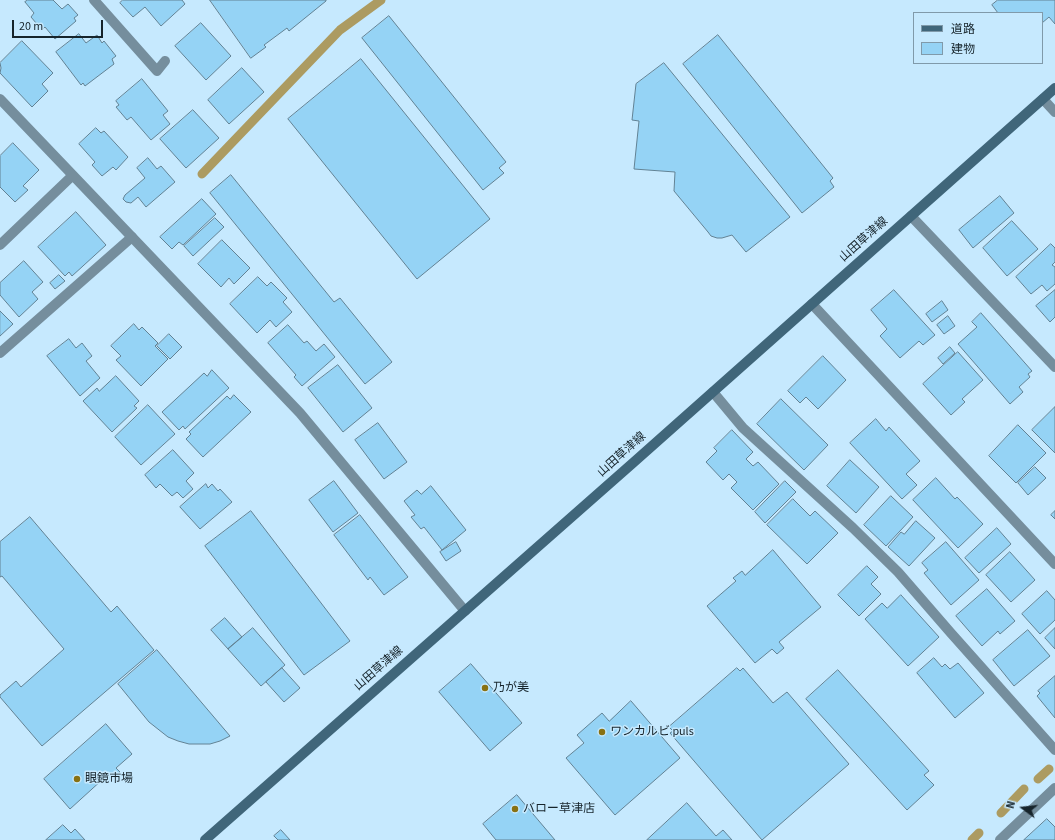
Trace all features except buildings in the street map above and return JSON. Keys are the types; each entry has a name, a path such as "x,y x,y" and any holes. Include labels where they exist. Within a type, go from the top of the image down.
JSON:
{"main road":[{"name":"山田草津線","path":"205,840 1055,88"}],"street":[{"path":"94,0 157,71 165,61"},
{"path":"0,99 300,413 465,611"},
{"path":"1043,99 1055,112"},
{"path":"0,245 72,176"},
{"path":"911,216 1055,367"},
{"path":"0,353 132,237"},
{"path":"812,304 1055,564"},
{"path":"713,392 743,428 853,528 898,572 1055,750"},
{"path":"1000,840 1055,788"}],"waterway":[{"path":"202,174 340,30 381,0"},
{"path":"1038,779 1049,769"},
{"path":"1001,813 1024,789"},
{"path":"972,840 979,833"}],"place":[{"name":"乃が美","path":"485,688"},
{"name":"ワンカルビ puls","path":"602,732"},
{"name":"眼鏡市場","path":"77,779"},
{"name":"バロー草津店","path":"515,809"}]}
